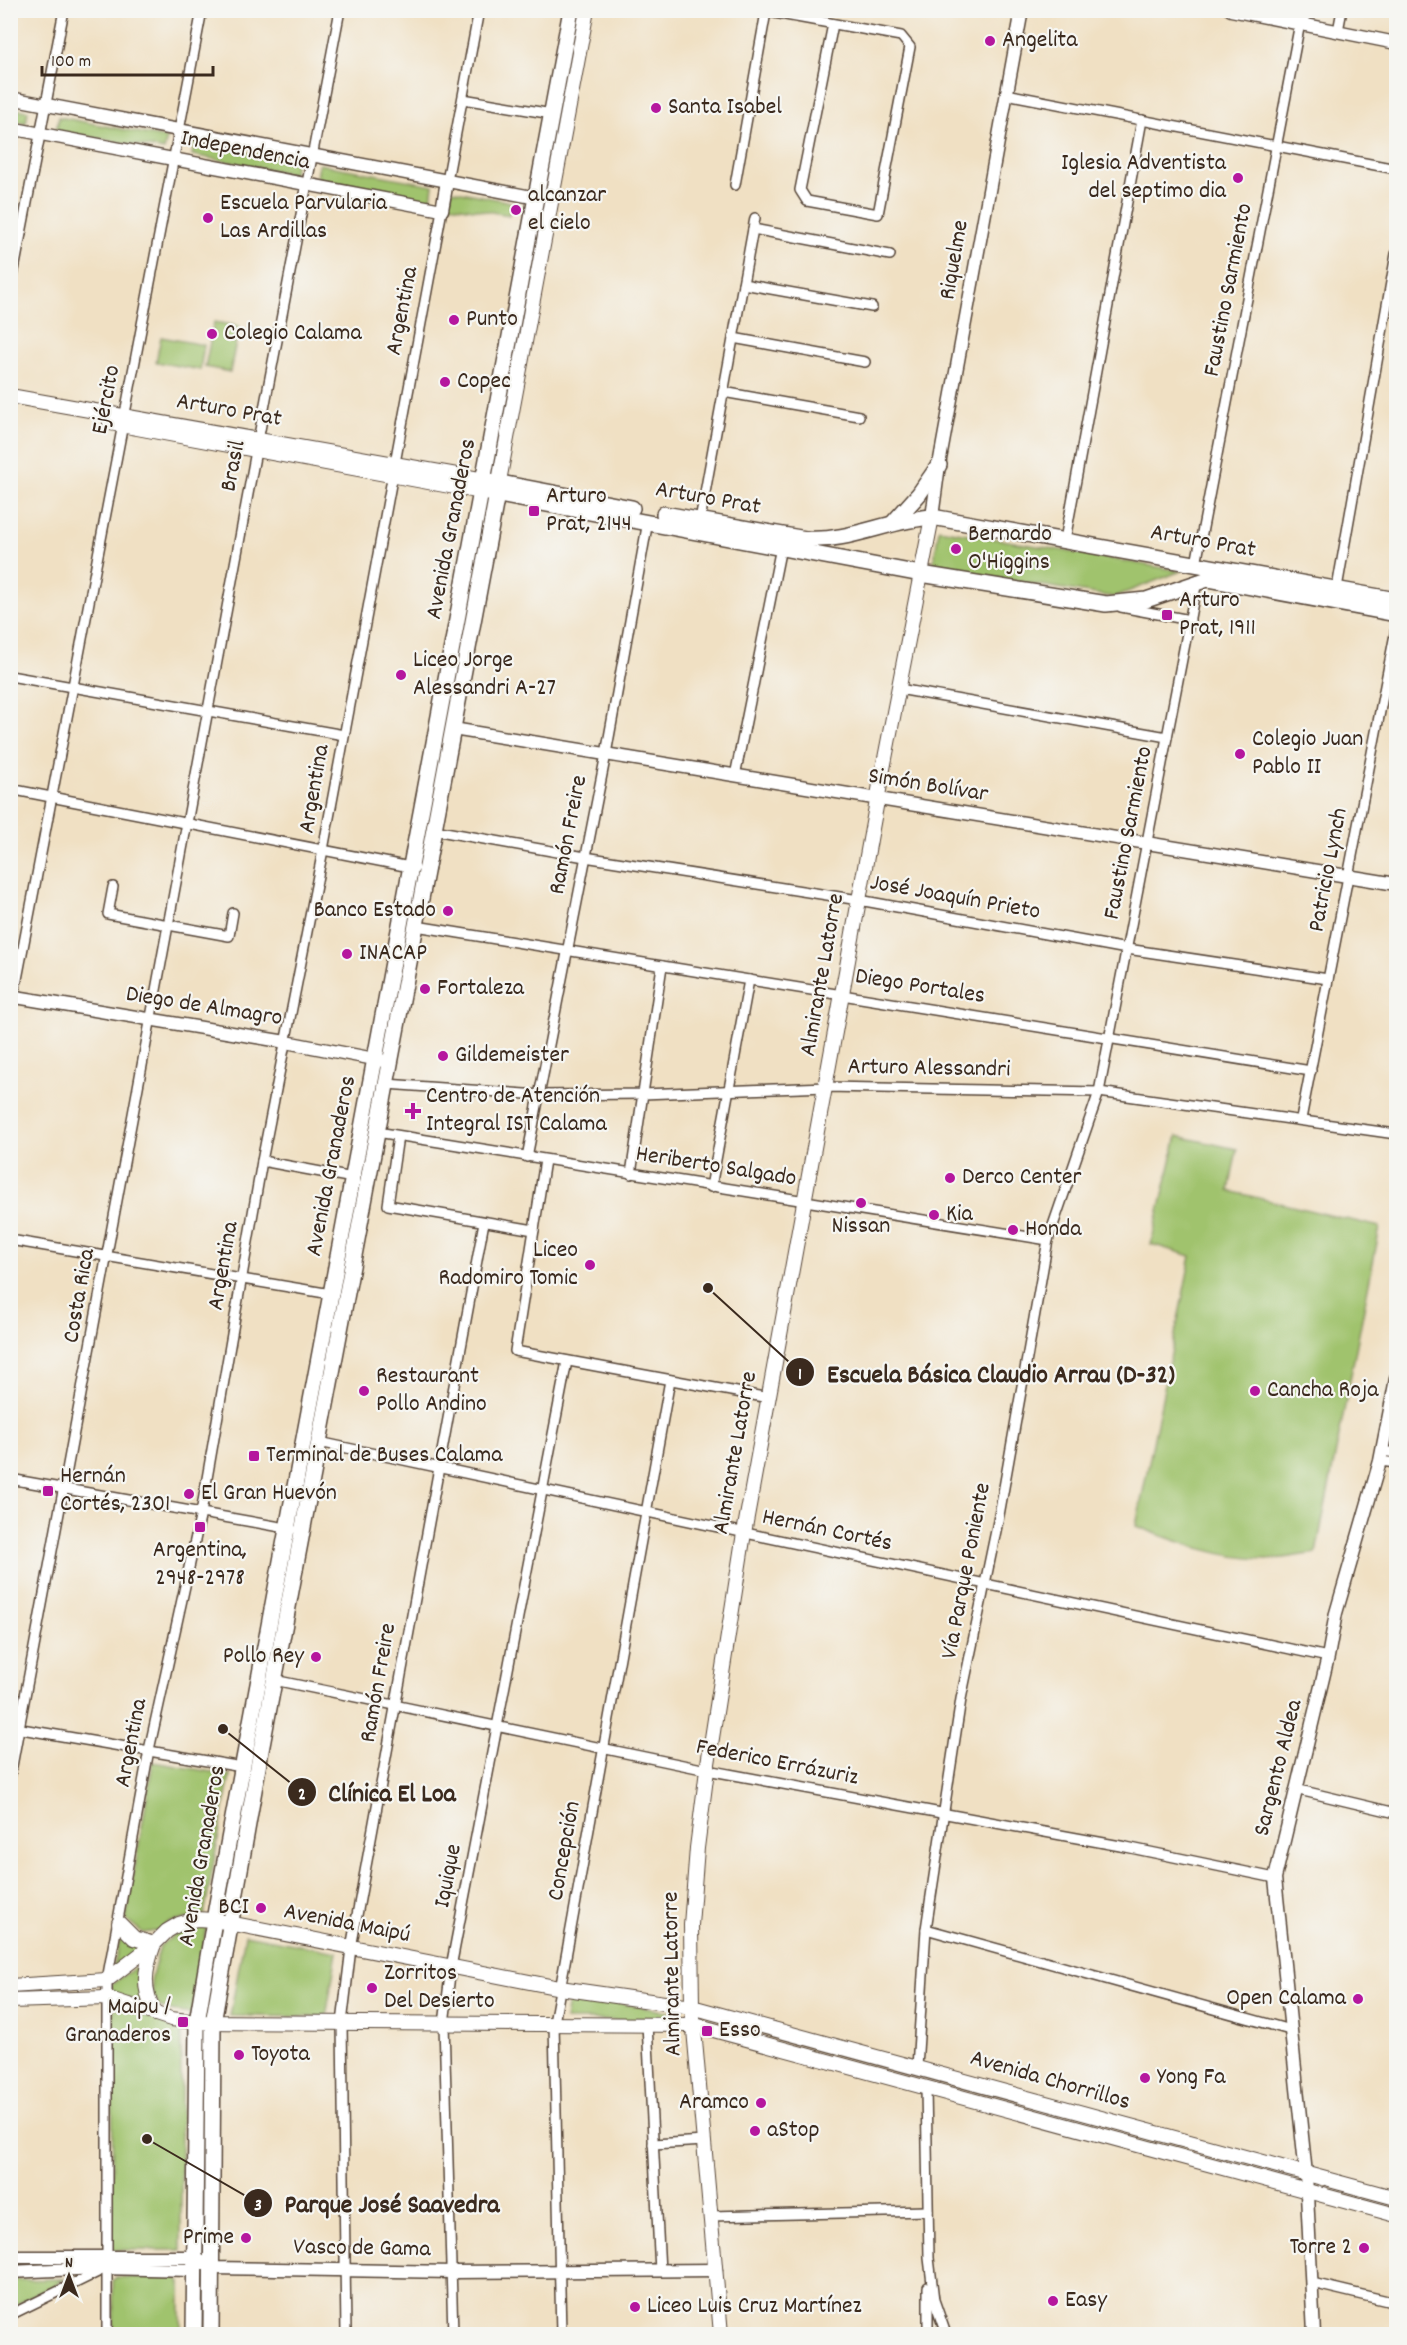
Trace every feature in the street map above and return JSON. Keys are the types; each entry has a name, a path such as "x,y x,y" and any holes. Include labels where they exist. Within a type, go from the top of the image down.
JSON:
{"main road":[{"name":"Avenida Granaderos","path":"211,2334 213,2023 274,1680 331,1294 353,1178 416,926 453,729 537,198 571,10"},
{"name":"Avenida Granaderos","path":"194,2334 197,2022 214,1920 242,1767 295,1529 319,1442 386,1084 382,1061 411,867 491,487 587,10"},
{"name":"Arturo Prat","path":"10,396 123,421"},
{"name":"Arturo Prat","path":"10,405 123,421 491,487 806,539 825,540 932,517 1396,600"},
{"path":"893,524 919,494 939,465"},
{"name":"Arturo Prat","path":"491,487 648,521 921,574 1106,604 1146,600 1197,581 1215,579 1396,614"},
{"name":"Almirante Latorre","path":"721,2334 692,2007 692,1898 706,1770 744,1533 932,517"},
{"name":"Avenida Maipú","path":"107,1980 154,1944 167,1931 179,1924 196,1919 214,1920 560,1988 692,2007"},
{"path":"119,1923 134,1938 154,1944 146,1967 146,1988 155,2014"},
{"path":"10,1986 107,1980"},
{"path":"10,2001 107,1998 171,2019 213,2023 695,2025"},
{"name":"Avenida Chorrillos","path":"692,2007 1396,2198"},
{"name":"Avenida Chorrillos","path":"695,2025 1396,2215"},
{"path":"1099,2134 1104,2119"}],"street":[{"path":"10,291 64,10"},
{"name":"Ejército","path":"10,1016 202,10"},
{"name":"Brasil","path":"188,822 340,10"},
{"path":"442,210 479,10"},
{"name":"Riquelme","path":"932,517 939,465 1022,10"},
{"path":"1231,10 1396,43"},
{"path":"1338,31 1342,10"},
{"path":"735,185 762,11 901,36 910,47 878,214 807,201 801,190 833,24"},
{"name":"Faustino Sarmiento","path":"1196,564 1300,23"},
{"path":"1006,94 1396,169"},
{"name":"Independencia","path":"10,98 537,198"},
{"path":"463,99 552,114"},
{"path":"1065,540 1142,120"},
{"name":"Independencia","path":"10,128 442,210"},
{"name":"Argentina","path":"107,2334 107,1980 149,1750 201,1513 262,1161 323,850 442,210"},
{"path":"700,520 755,218"},
{"path":"753,229 890,255"},
{"path":"1337,588 1396,254"},
{"path":"743,284 872,307"},
{"path":"733,338 865,362"},
{"path":"723,392 859,416"},
{"name":"Ramón Freire","path":"527,1157 606,754 648,521"},
{"path":"735,776 781,547"},
{"name":"Faustino Sarmiento","path":"1100,1092 1197,581"},
{"name":"Arturo Prat","path":"1106,604 1190,620"},
{"name":"Patricio Lynch","path":"1301,1119 1396,629"},
{"path":"10,676 344,735"},
{"path":"899,689 1167,737"},
{"name":"Simón Bolívar","path":"453,729 1396,884"},
{"path":"10,789 426,870"},
{"name":"Costa Rica","path":"10,1777 15,1728 65,1489 188,822"},
{"name":"José Joaquín Prieto","path":"434,830 585,857 860,900 1127,949 1328,979"},
{"path":"113,887 108,914 229,936 232,913"},
{"name":"Diego Portales","path":"416,926 1311,1071"},
{"path":"631,1174 662,966"},
{"path":"711,1186 749,980"},
{"name":"Diego de Almagro","path":"12,997 286,1042 382,1061"},
{"name":"Arturo Alessandri","path":"386,1084 540,1095 728,1092 826,1087 1100,1092 1396,1134"},
{"name":"Vía Parque Poniente","path":"917,2067 926,1929 961,1699 985,1584 1048,1240 1100,1092"},
{"name":"Heriberto Salgado","path":"377,1132 1048,1240"},
{"path":"398,1136 388,1205 534,1230"},
{"path":"545,1160 515,1351 769,1398"},
{"path":"262,1161 353,1178"},
{"name":"Ramón Freire","path":"346,2334 342,2024 351,1948 484,1222"},
{"path":"10,1240 331,1294"},
{"name":"Iquique","path":"453,2334 444,2024 451,1967 567,1360"},
{"name":"Sargento Aldea","path":"1314,2334 1306,2174 1275,1878 1328,1657 1336,1613 1381,1456 1396,1379"},
{"name":"Concepción","path":"561,2334 554,2024 670,1380"},
{"name":"Hernán Cortés","path":"319,1442 1328,1657"},
{"path":"1381,1456 1396,1453"},
{"path":"1381,1456 1396,1463"},
{"path":"10,1479 295,1529"},
{"name":"Federico Errázuriz","path":"274,1680 706,1770 1126,1847 1275,1878"},
{"path":"15,1728 242,1767"},
{"path":"1295,1789 1396,1813"},
{"path":"926,1929 1290,2031"},
{"path":"647,2024 660,2271"},
{"path":"926,2088 928,2334"},
{"path":"653,2144 705,2141"},
{"path":"711,2216 928,2211"},
{"path":"10,2258 194,2264 212,2268"},
{"path":"928,2258 934,2300 946,2334"},
{"path":"10,2272 106,2262"},
{"path":"10,2315 106,2262"},
{"name":"Vasco de Gama","path":"212,2268 453,2272 716,2270"},
{"path":"1312,2283 1396,2303"}],"green space":[{"path":"10,108 28,111 26,123 11,120"},
{"path":"59,117 167,138 164,150 56,131"},
{"path":"194,143 295,161 294,174 192,155"},
{"path":"319,164 433,185 431,200 317,179"},
{"path":"452,190 511,202 509,215 449,205"},
{"path":"214,322 239,326 230,372 205,367"},
{"path":"161,337 204,345 200,370 156,362"},
{"path":"939,529 1181,571 1114,597 933,568"},
{"name":"Cancha Roja","path":"1177,1136 1237,1149 1229,1191 1380,1227 1316,1553 1276,1559 1236,1557 1185,1544 1136,1526 1191,1256 1151,1244"},
{"path":"153,1762 230,1775 204,1915 168,1923 157,1931 143,1933 126,1919"},
{"path":"207,1926 192,2014 170,2011 159,2006 153,1994 151,1980 160,1946 180,1931"},
{"path":"122,1933 145,1946 112,1973"},
{"path":"245,1935 337,1952 326,2017 230,2016"},
{"path":"143,1965 146,2003 115,1995 111,1985 136,1967"},
{"path":"569,1994 674,2013 676,2021 565,2020"},
{"path":"118,2007 181,2027 181,2250 112,2250 113,2011"},
{"path":"116,2277 178,2278 181,2282 181,2334 114,2334 113,2281"},
{"path":"66,2279 11,2307 11,2280"}],"place":[{"name":"Angelita","path":"990,41"},
{"name":"Santa Isabel","path":"656,108"},
{"name":"Iglesia Adventista del septimo dia","path":"1238,178"},
{"name":"alcanzar el cielo","path":"516,210"},
{"name":"Escuela Parvularia Las Ardillas","path":"208,218"},
{"name":"Punto","path":"454,320"},
{"name":"Colegio Calama","path":"212,334"},
{"name":"Copec","path":"445,382"},
{"name":"Arturo Prat, 2144","path":"534,511"},
{"name":"Bernardo O'Higgins","path":"956,549"},
{"name":"Arturo Prat, 1911","path":"1167,615"},
{"name":"Liceo Jorge Alessandri A-27","path":"401,675"},
{"name":"Colegio Juan Pablo II","path":"1240,754"},
{"name":"Banco Estado","path":"448,911"},
{"name":"INACAP","path":"347,954"},
{"name":"Fortaleza","path":"425,989"},
{"name":"Gildemeister","path":"443,1056"},
{"name":"Centro de Atención Integral IST Calama","path":"413,1111"},
{"name":"Derco Center","path":"950,1178"},
{"name":"Nissan","path":"861,1203"},
{"name":"Kia","path":"934,1215"},
{"name":"Honda","path":"1013,1230"},
{"name":"Liceo Radomiro Tomic","path":"590,1265"},
{"name":"Escuela Básica Claudio Arrau (D-32)","path":"708,1288"},
{"name":"Restaurant Pollo Andino","path":"364,1391"},
{"name":"Cancha Roja","path":"1255,1391"},
{"name":"Terminal de Buses Calama","path":"254,1456"},
{"name":"Hernán Cortés, 2301","path":"48,1491"},
{"name":"El Gran Huevón","path":"189,1494"},
{"name":"Argentina, 2948-2978","path":"200,1527"},
{"name":"Pollo Rey","path":"316,1657"},
{"name":"Clínica El Loa","path":"223,1729"},
{"name":"BCI","path":"261,1908"},
{"name":"Zorritos Del Desierto","path":"372,1988"},
{"name":"Open Calama","path":"1358,1999"},
{"name":"Maipu / Granaderos","path":"183,2022"},
{"name":"Esso","path":"707,2031"},
{"name":"Toyota","path":"239,2055"},
{"name":"Yong Fa","path":"1145,2078"},
{"name":"Aramco","path":"761,2103"},
{"name":"aStop","path":"755,2131"},
{"name":"Parque José Saavedra","path":"147,2139"},
{"name":"Prime","path":"246,2238"},
{"name":"Torre 2","path":"1364,2248"},
{"name":"Easy","path":"1053,2301"},
{"name":"Liceo Luis Cruz Martínez","path":"635,2307"}]}
